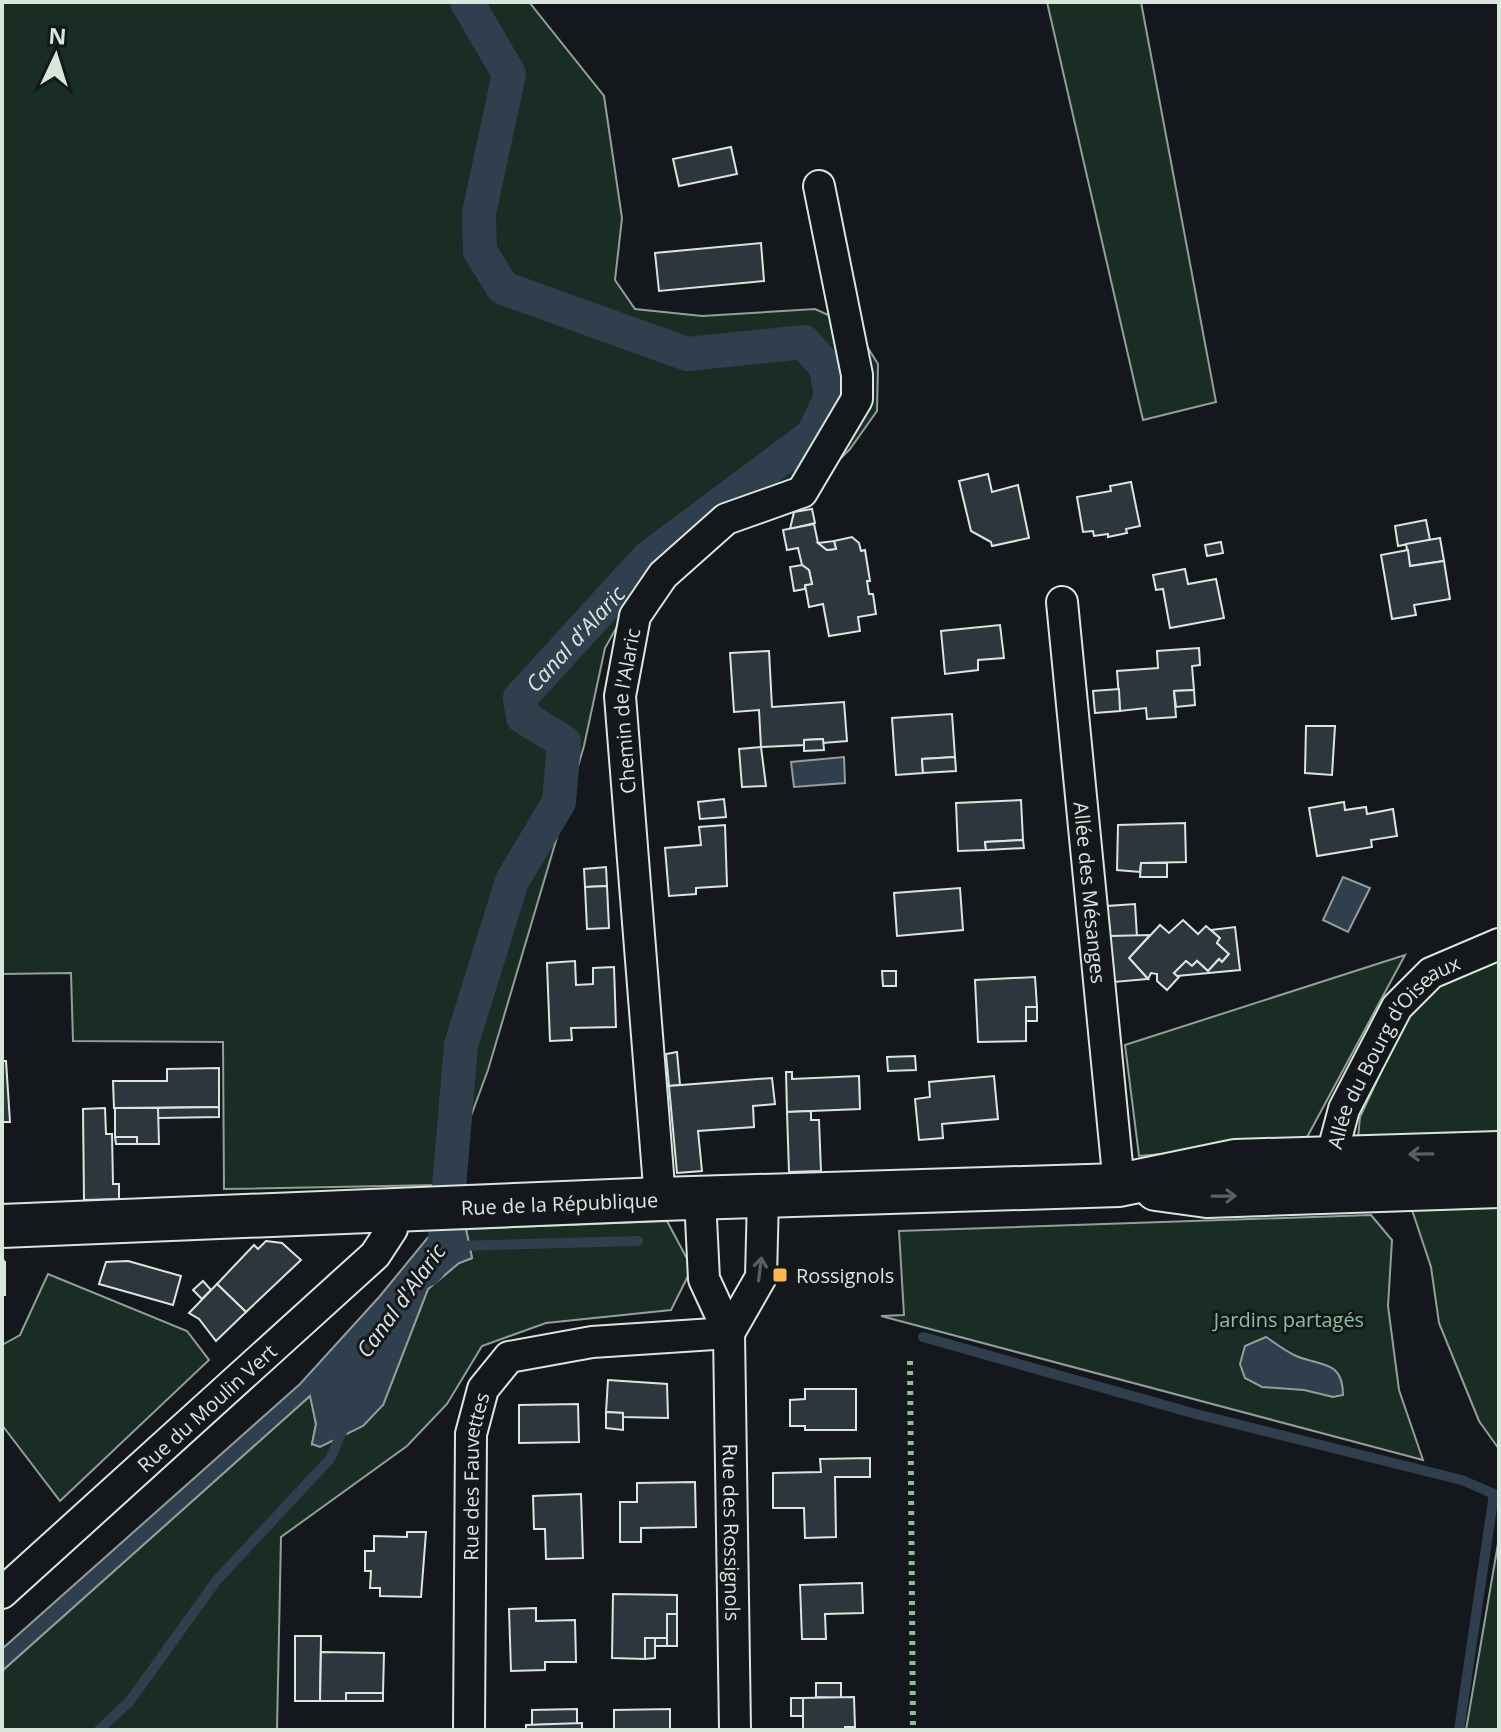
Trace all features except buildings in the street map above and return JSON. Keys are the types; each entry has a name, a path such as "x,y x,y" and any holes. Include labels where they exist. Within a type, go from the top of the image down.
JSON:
{"street":[{"name":"Chemin de l'Alaric","path":"680,1199 620,696 635,616 663,575 726,519 802,492 857,399 857,375 819,186"},
{"name":"Allée des Mésanges","path":"1062,602 1119,1185"},
{"name":"Allée du Bourg d'Oiseaux","path":"1329,1175 1344,1109 1397,1007 1431,973 1499,944"},
{"path":"1329,1175 1499,1153"},
{"name":"Rue de la République","path":"2,1226 1119,1185 1235,1161 1329,1175"},
{"path":"1329,1175 1499,1186"},
{"path":"729,1333 761,1277 763,1197"},
{"name":"Rue des Rossignols","path":"680,1199 704,1279 729,1333 735,1730"},
{"name":"Rue du Moulin Vert","path":"2,1593 375,1255 405,1210"},
{"name":"Rue des Fauvettes","path":"469,1730 471,1434 483,1389 509,1357 592,1342 729,1333"}],"green space":[{"path":"2,2 529,2 604,96 622,218 615,280 635,309 702,316 815,309 855,327 878,364 877,411 850,449 833,466 680,538 638,589 605,648 584,746 488,1070 462,1140 452,1133 439,1136 438,1185 224,1189 223,1042 73,1041 71,973 2,974"},
{"path":"1047,2 1141,2 1216,402 1143,420"},
{"path":"1405,955 1305,1141 1139,1156 1125,1045"},
{"path":"1499,957 1499,1146 1357,1149 1360,1117 1414,1002 1446,979"},
{"path":"1499,1206 1499,1449 1479,1421 1439,1323 1431,1267 1412,1210"},
{"name":"Jardins partagés","path":"1371,1215 1392,1240 1388,1306 1399,1390 1423,1460 881,1316 904,1315 899,1231"},
{"path":"667,1221 692,1268 671,1310 546,1323 482,1346 447,1404 407,1446 281,1537 277,1730 2,1730 2,1671 311,1395 316,1425 312,1444 383,1405 428,1289 459,1263 472,1258 466,1229"},
{"path":"48,1274 187,1331 209,1360 60,1501 2,1425 2,1345 20,1335"},
{"path":"1499,1538 1499,1730 1466,1730"}],"water":[{"path":"844,757 845,783 794,787 791,762"},
{"path":"1343,877 1370,888 1348,932 1323,920"},
{"path":"452,1133 462,1140 464,1183 438,1185 439,1135"},
{"path":"466,1229 472,1258 459,1263 428,1289 383,1405 363,1426 320,1447 312,1444 316,1424 310,1396 2,1671 2,1649 300,1384 380,1296 434,1230"},
{"path":"1266,1337 1294,1355 1334,1370 1342,1383 1343,1395 1333,1397 1304,1390 1262,1387 1245,1378 1240,1364 1245,1346"}],"waterway":[{"name":"Canal d'Alaric","path":"426,1270 444,1247 461,1045 512,881 559,802 564,742 523,717 520,698 648,558 813,435 831,396 826,367 804,342 687,354 503,288 480,251 479,213 509,74 467,2"},
{"path":"456,1246 638,1241"},
{"path":"923,1337 1196,1414 1462,1480 1494,1494 1459,1730"},
{"name":"Canal d'Alaric","path":"99,1730 130,1701 216,1581 330,1459 345,1425"}],"hedge":[{"path":"910,1361 913,1730"}],"place":[{"name":"Rossignols","path":"780,1275"}]}
